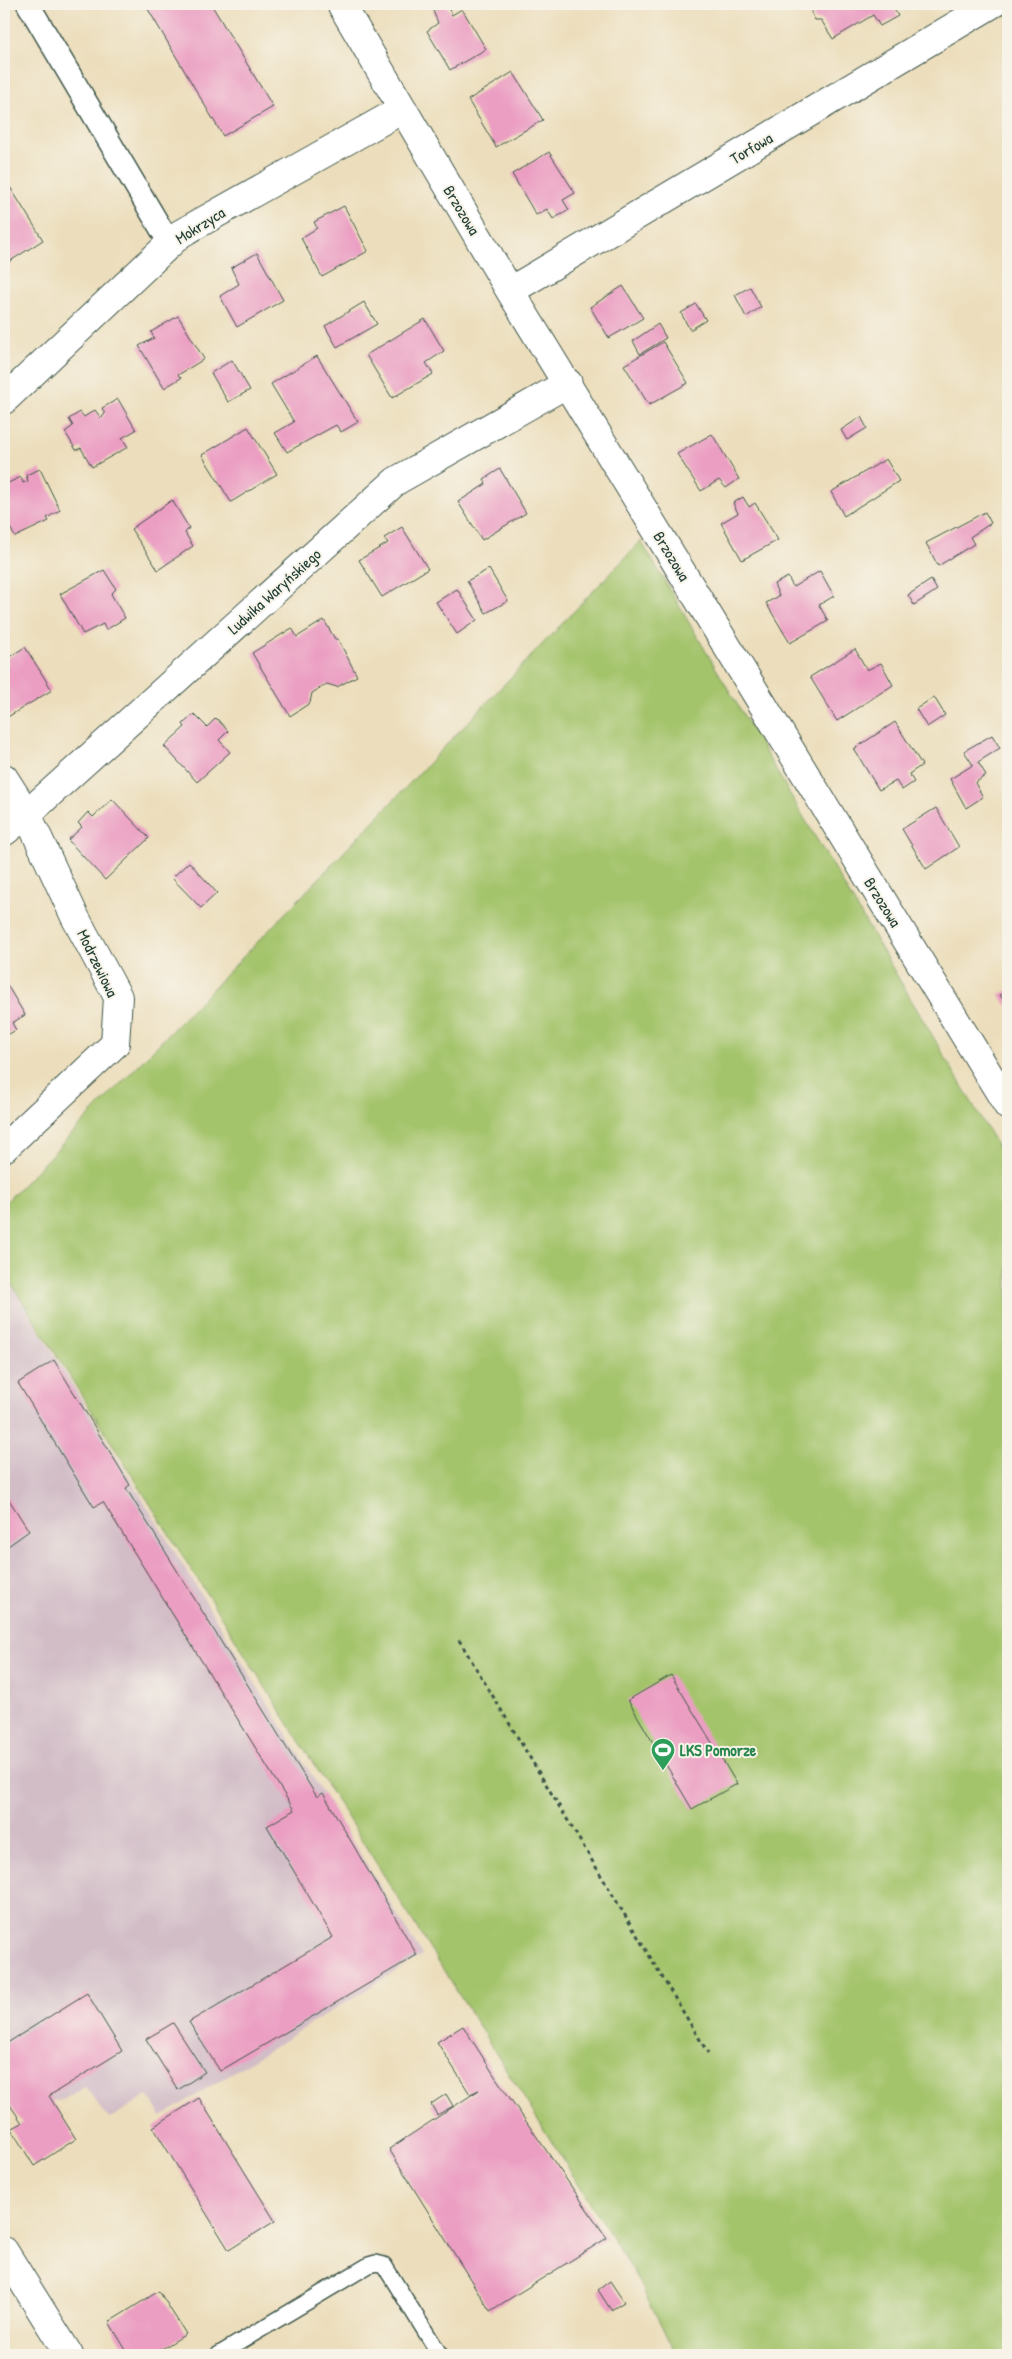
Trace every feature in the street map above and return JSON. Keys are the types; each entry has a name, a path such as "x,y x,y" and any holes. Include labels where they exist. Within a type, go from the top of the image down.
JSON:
{"street":[{"path":"28,4 170,244"},
{"name":"Brzozowa","path":"341,4 510,291 568,383 748,683 1008,1106"},
{"name":"Torfowa","path":"510,291 992,4"},
{"name":"Mokrzyca","path":"6,389 180,234 403,109"},
{"name":"Ludwika Waryńskiego","path":"4,832 27,814 396,481 568,383"},
{"name":"Modrzewiowa","path":"4,778 27,814 75,916 118,997 115,1044 4,1148"},
{"path":"4,2251 70,2355"}],"lane":[{"path":"218,2355 369,2265 376,2263 384,2265 440,2355"}],"path":[{"path":"460,1640 708,2053"}],"shaded area":[{"path":"4,1273 422,1955 161,2117 148,2095 109,2119 85,2087 63,2100 8,2103 4,2106"}],"green space":[{"name":"LKS Pomorze","path":"641,541 1008,1164 1008,2355 676,2355 633,2271 4,1272 4,1204"}],"building":[{"path":"145,4 211,4 273,107 223,136"},
{"path":"446,4 452,15 462,9 486,49 450,70 427,31 438,23 433,11"},
{"path":"815,4 891,4 898,16 880,26 873,15 833,39 821,20 815,20 811,12"},
{"path":"513,72 543,120 496,147 468,100"},
{"path":"549,152 575,193 563,200 569,210 553,219 547,209 536,215 512,174"},
{"path":"10,187 43,240 4,265 4,191"},
{"path":"344,206 368,251 322,277 301,238 317,228 314,222"},
{"path":"257,253 283,300 237,327 220,296 239,284 231,268"},
{"path":"623,286 643,318 609,338 590,307"},
{"path":"750,287 761,307 746,317 735,295"},
{"path":"364,302 377,324 337,347 325,326"},
{"path":"696,304 706,320 690,330 681,313"},
{"path":"178,316 204,359 178,375 181,378 164,388 139,346 154,338 151,332"},
{"path":"425,319 444,351 426,363 433,374 392,398 366,355"},
{"path":"658,324 666,338 640,354 633,341"},
{"path":"663,342 688,383 649,405 624,365"},
{"path":"317,356 358,422 341,432 336,425 287,452 275,433 294,422 271,384"},
{"path":"232,360 250,390 228,402 211,373"},
{"path":"118,399 136,430 122,438 128,447 92,467 81,448 76,450 65,432 73,426 69,419 80,412 84,417 95,410 101,418 105,414 102,408"},
{"path":"861,417 867,428 847,440 841,430"},
{"path":"248,427 277,474 231,502 202,455"},
{"path":"712,434 739,479 726,488 719,480 701,491 677,454"},
{"path":"886,459 899,481 844,516 831,492"},
{"path":"40,469 60,510 47,518 49,521 15,537 4,518 4,480 6,479 8,483 21,477 23,483 28,481 26,475"},
{"path":"500,469 526,513 482,540 458,502 486,484 484,479"},
{"path":"743,497 749,507 755,503 778,540 742,560 721,523 738,513 733,503"},
{"path":"172,500 189,528 185,533 193,546 158,570 131,529"},
{"path":"985,512 991,523 970,537 974,544 938,566 926,543"},
{"path":"402,527 428,569 382,597 359,560 388,543 384,538"},
{"path":"489,569 508,601 486,613 467,581"},
{"path":"104,570 116,589 111,594 125,618 106,630 103,624 83,634 60,594"},
{"path":"820,571 834,596 819,605 828,621 790,643 766,603 779,596 774,584 788,577 793,587"},
{"path":"931,580 937,590 914,605 908,595"},
{"path":"457,589 477,620 457,634 436,602"},
{"path":"324,620 335,639 338,639 357,676 337,687 327,684 312,693 310,703 290,716 252,653 292,628 297,637"},
{"path":"25,647 52,690 6,718 4,715 4,666 9,663 6,659"},
{"path":"855,649 867,670 881,663 893,685 837,721 810,677"},
{"path":"934,697 945,715 927,727 916,709"},
{"path":"194,714 207,727 216,718 228,731 219,740 230,752 197,782 164,746 185,727 183,724"},
{"path":"895,722 922,765 909,774 914,782 902,790 896,781 879,790 854,749"},
{"path":"992,735 1000,748 978,762 986,775 975,783 983,797 966,808 950,779 973,765 964,751"},
{"path":"112,799 149,838 105,880 68,840 82,827 78,823 88,812 93,817"},
{"path":"936,808 959,847 926,869 902,829"},
{"path":"189,862 217,893 201,908 172,878"},
{"path":"4,980 25,1015 12,1023 16,1030 4,1037"},
{"path":"1008,990 1008,1008 1000,995"},
{"path":"54,1360 130,1485 126,1488 317,1797 323,1793 417,1955 220,2071 189,2022 333,1937 267,1826 294,1810 103,1502 94,1507 18,1383"},
{"path":"4,1492 29,1531 4,1549"},
{"path":"671,1675 737,1784 692,1809 628,1700"},
{"path":"87,1993 122,2051 49,2096 76,2139 34,2166 11,2129 22,2123 4,2096 4,2045"},
{"path":"173,2023 205,2072 178,2090 146,2039"},
{"path":"463,2026 496,2078 607,2238 490,2311 389,2149 479,2090 470,2094 437,2042"},
{"path":"446,2094 453,2106 437,2115 431,2104"},
{"path":"199,2098 275,2221 229,2250 153,2127"},
{"path":"610,2281 624,2302 611,2310 598,2290"},
{"path":"159,2291 186,2334 152,2355 129,2355 109,2322"}],"place":[{"name":"LKS Pomorze","path":"663,1771"}]}
